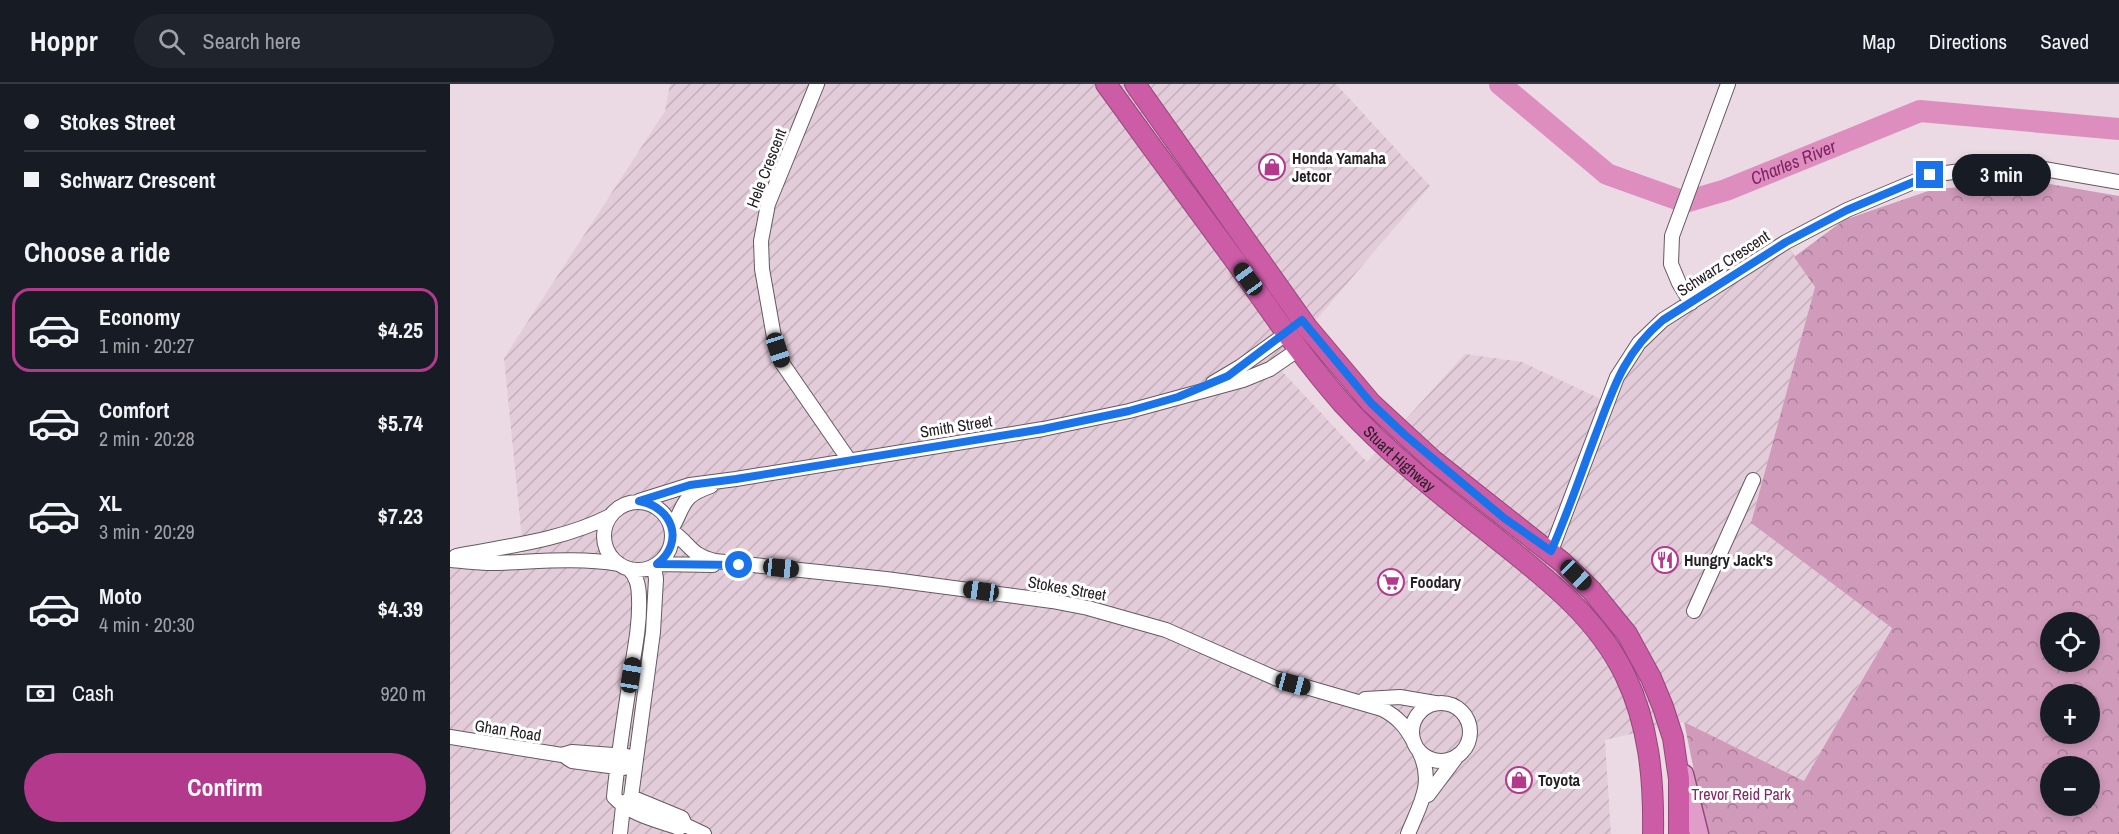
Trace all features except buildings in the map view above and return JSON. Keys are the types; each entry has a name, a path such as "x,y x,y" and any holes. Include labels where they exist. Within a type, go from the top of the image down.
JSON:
{"highway":[{"name":"Stuart Highway","path":"1106,84 1287,333 1334,392 1371,432 1420,477 1534,568 1568,598 1592,624 1625,674 1638,705 1648,744 1655,829"},
{"name":"Stuart Highway","path":"1135,84 1308,328 1371,403 1405,435 1496,511 1551,551 1592,591 1627,634 1651,678 1673,738 1679,779 1680,834"},
{"path":"1287,333 1308,328"},
{"path":"1299,349 1308,328"},
{"path":"1534,568 1551,551"}],"main road":[{"path":"1673,738 1699,834"}],"street":[{"name":"Hele Crescent","path":"816,84 768,204 760,242 762,269 774,337 782,363 849,460"},
{"path":"1691,303 1679,284 1671,264 1672,236 1728,84"},
{"name":"Schwarz Crescent","path":"1551,551 1607,403 1627,360 1652,328 1663,320 1786,242 1847,210 1930,175 1985,168 2044,169 2119,182"},
{"name":"Smith Street","path":"1178,397 1228,376 1287,333"},
{"name":"Smith Street","path":"639,501 690,485 1088,421 1257,375 1299,349"},
{"name":"Smith Street","path":"672,530 681,507 691,496 706,488 736,479"},
{"path":"1694,611 1753,480"},
{"path":"639,501 657,506 664,512 672,530 673,540 668,554 655,565 642,570 594,560 559,559 490,563 450,559 536,541 594,524 610,516 623,505 639,501"},
{"path":"610,516 605,525 606,547 611,556 624,566 637,581 639,598 637,634 617,761 614,797 682,818 685,825 704,834"},
{"name":"Stokes Street","path":"672,530 697,555 715,561 886,579 1052,601 1088,608 1166,630 1275,678 1339,696"},
{"path":"620,834 635,763 653,633 655,565"},
{"name":"Stokes Street","path":"655,565 739,565"},
{"path":"1339,696 1400,698 1443,703 1457,708 1466,718 1470,732 1468,740 1418,809"},
{"path":"1339,696 1374,705 1391,713 1404,725 1416,745 1427,774 1425,789 1408,834"},
{"path":"1437,703 1424,708 1414,720 1412,728 1416,745 1429,757 1437,760 1450,759 1461,752"},
{"name":"Ghan Road","path":"450,737 562,754 572,752 635,763"}],"shaded area":[{"path":"670,84 1336,84 1430,186 1277,366 1367,462 1465,354 1522,362 1607,402 1639,343 1786,242 1815,287 1751,523 1892,627 1804,781 1684,722 1605,740 1611,834 450,834 450,562 525,569 504,358 665,111"}],"green space":[{"name":"Trevor Reid Park","path":"2038,182 2119,196 2119,834 1707,834 1684,722 1804,781 1892,628 1751,523 1815,287 1794,257 1844,220 1934,189"}],"waterway":[{"name":"Charles River","path":"1500,84 1607,174 1685,202 1726,190 1920,111 2119,129"}],"place":[{"name":"Honda Yamaha Jetcor","path":"1272,167"},
{"name":"Hungry Jack's","path":"1665,560"},
{"name":"Foodary","path":"1391,582"},
{"name":"Toyota","path":"1519,780"}],"route":[{"path":"739,565 657,564 668,554 671,547 672,528 664,512 657,506 639,501 710,481 736,479 1043,429 1129,411 1178,397 1228,376 1302,320 1371,403 1405,435 1504,518 1551,551 1617,377 1639,343 1652,328 1786,242 1847,210 1930,175"}]}
